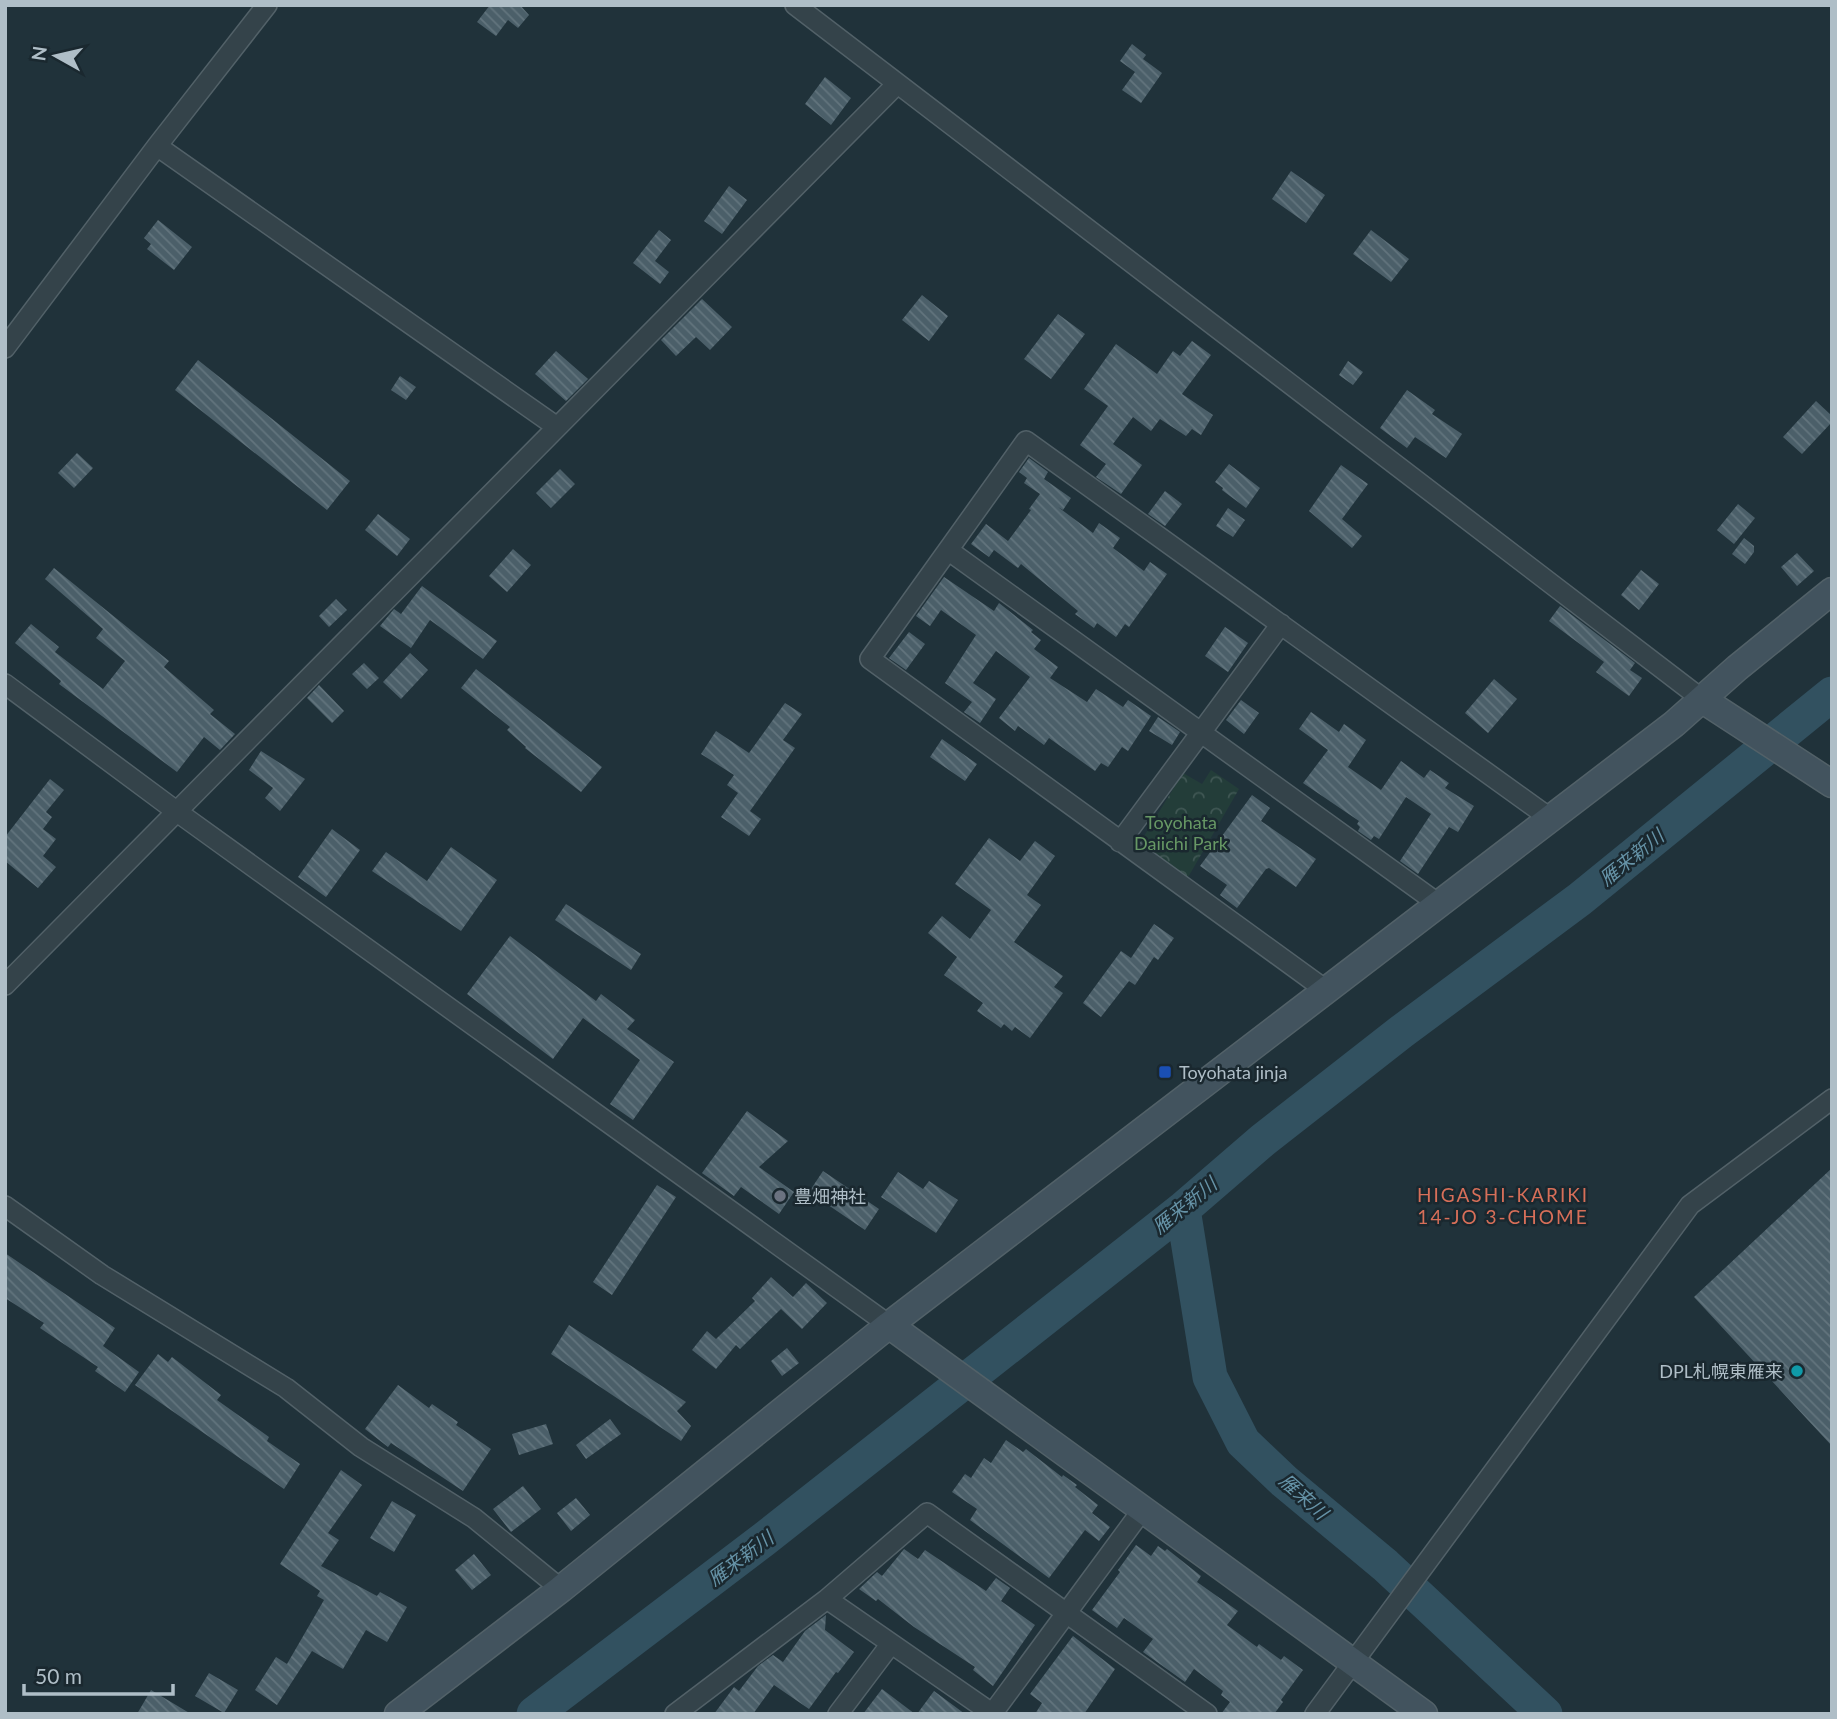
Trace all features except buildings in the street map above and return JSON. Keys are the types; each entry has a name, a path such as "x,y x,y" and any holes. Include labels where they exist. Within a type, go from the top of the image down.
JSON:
{"street":[{"path":"5,348 267,5"},
{"path":"795,5 1714,707 1830,783"},
{"path":"5,985 897,85"},
{"path":"157,146 557,426"},
{"path":"1327,991 870,659 1026,441 1551,819"},
{"path":"948,550 1440,905"},
{"path":"398,1714 561,1589 889,1325 1551,819 1714,707 1737,668 1832,591"},
{"path":"1120,842 1281,624"},
{"path":"5,684 176,811 1143,1508 1424,1714"},
{"path":"1315,1714 1690,1205 1832,1099"},
{"path":"5,1206 102,1275 286,1388 361,1447 474,1518 561,1589"},
{"path":"827,1599 992,1714 1143,1508"},
{"path":"675,1714 827,1599 927,1513 1208,1714"},
{"path":"838,1714 890,1645"}],"green space":[{"name":"Toyohata Daiichi Park","path":"1211,770 1239,789 1187,879 1138,846 1183,773 1202,784"}],"waterway":[{"name":"雁来川","path":"534,1714 763,1540 1183,1209 1263,1140 1401,1032 1580,899 1832,694"},
{"name":"雁来川","path":"1183,1209 1210,1377 1243,1442 1284,1481 1385,1565 1545,1714"}],"place":[{"name":"Toyohata jinja","path":"1165,1072"},
{"name":"豊畑神社","path":"780,1196"},
{"name":"DPL札幌東雁来","path":"1797,1371"}],"district":[{"name":"HIGASHI-KARIKI 14-JO 3-CHOME","path":"1503,1205"}],"water label":[{"name":"雁来新川","path":"1631,857"},
{"name":"雁来新川","path":"1184,1205"},
{"name":"雁来新川","path":"740,1558"}]}
